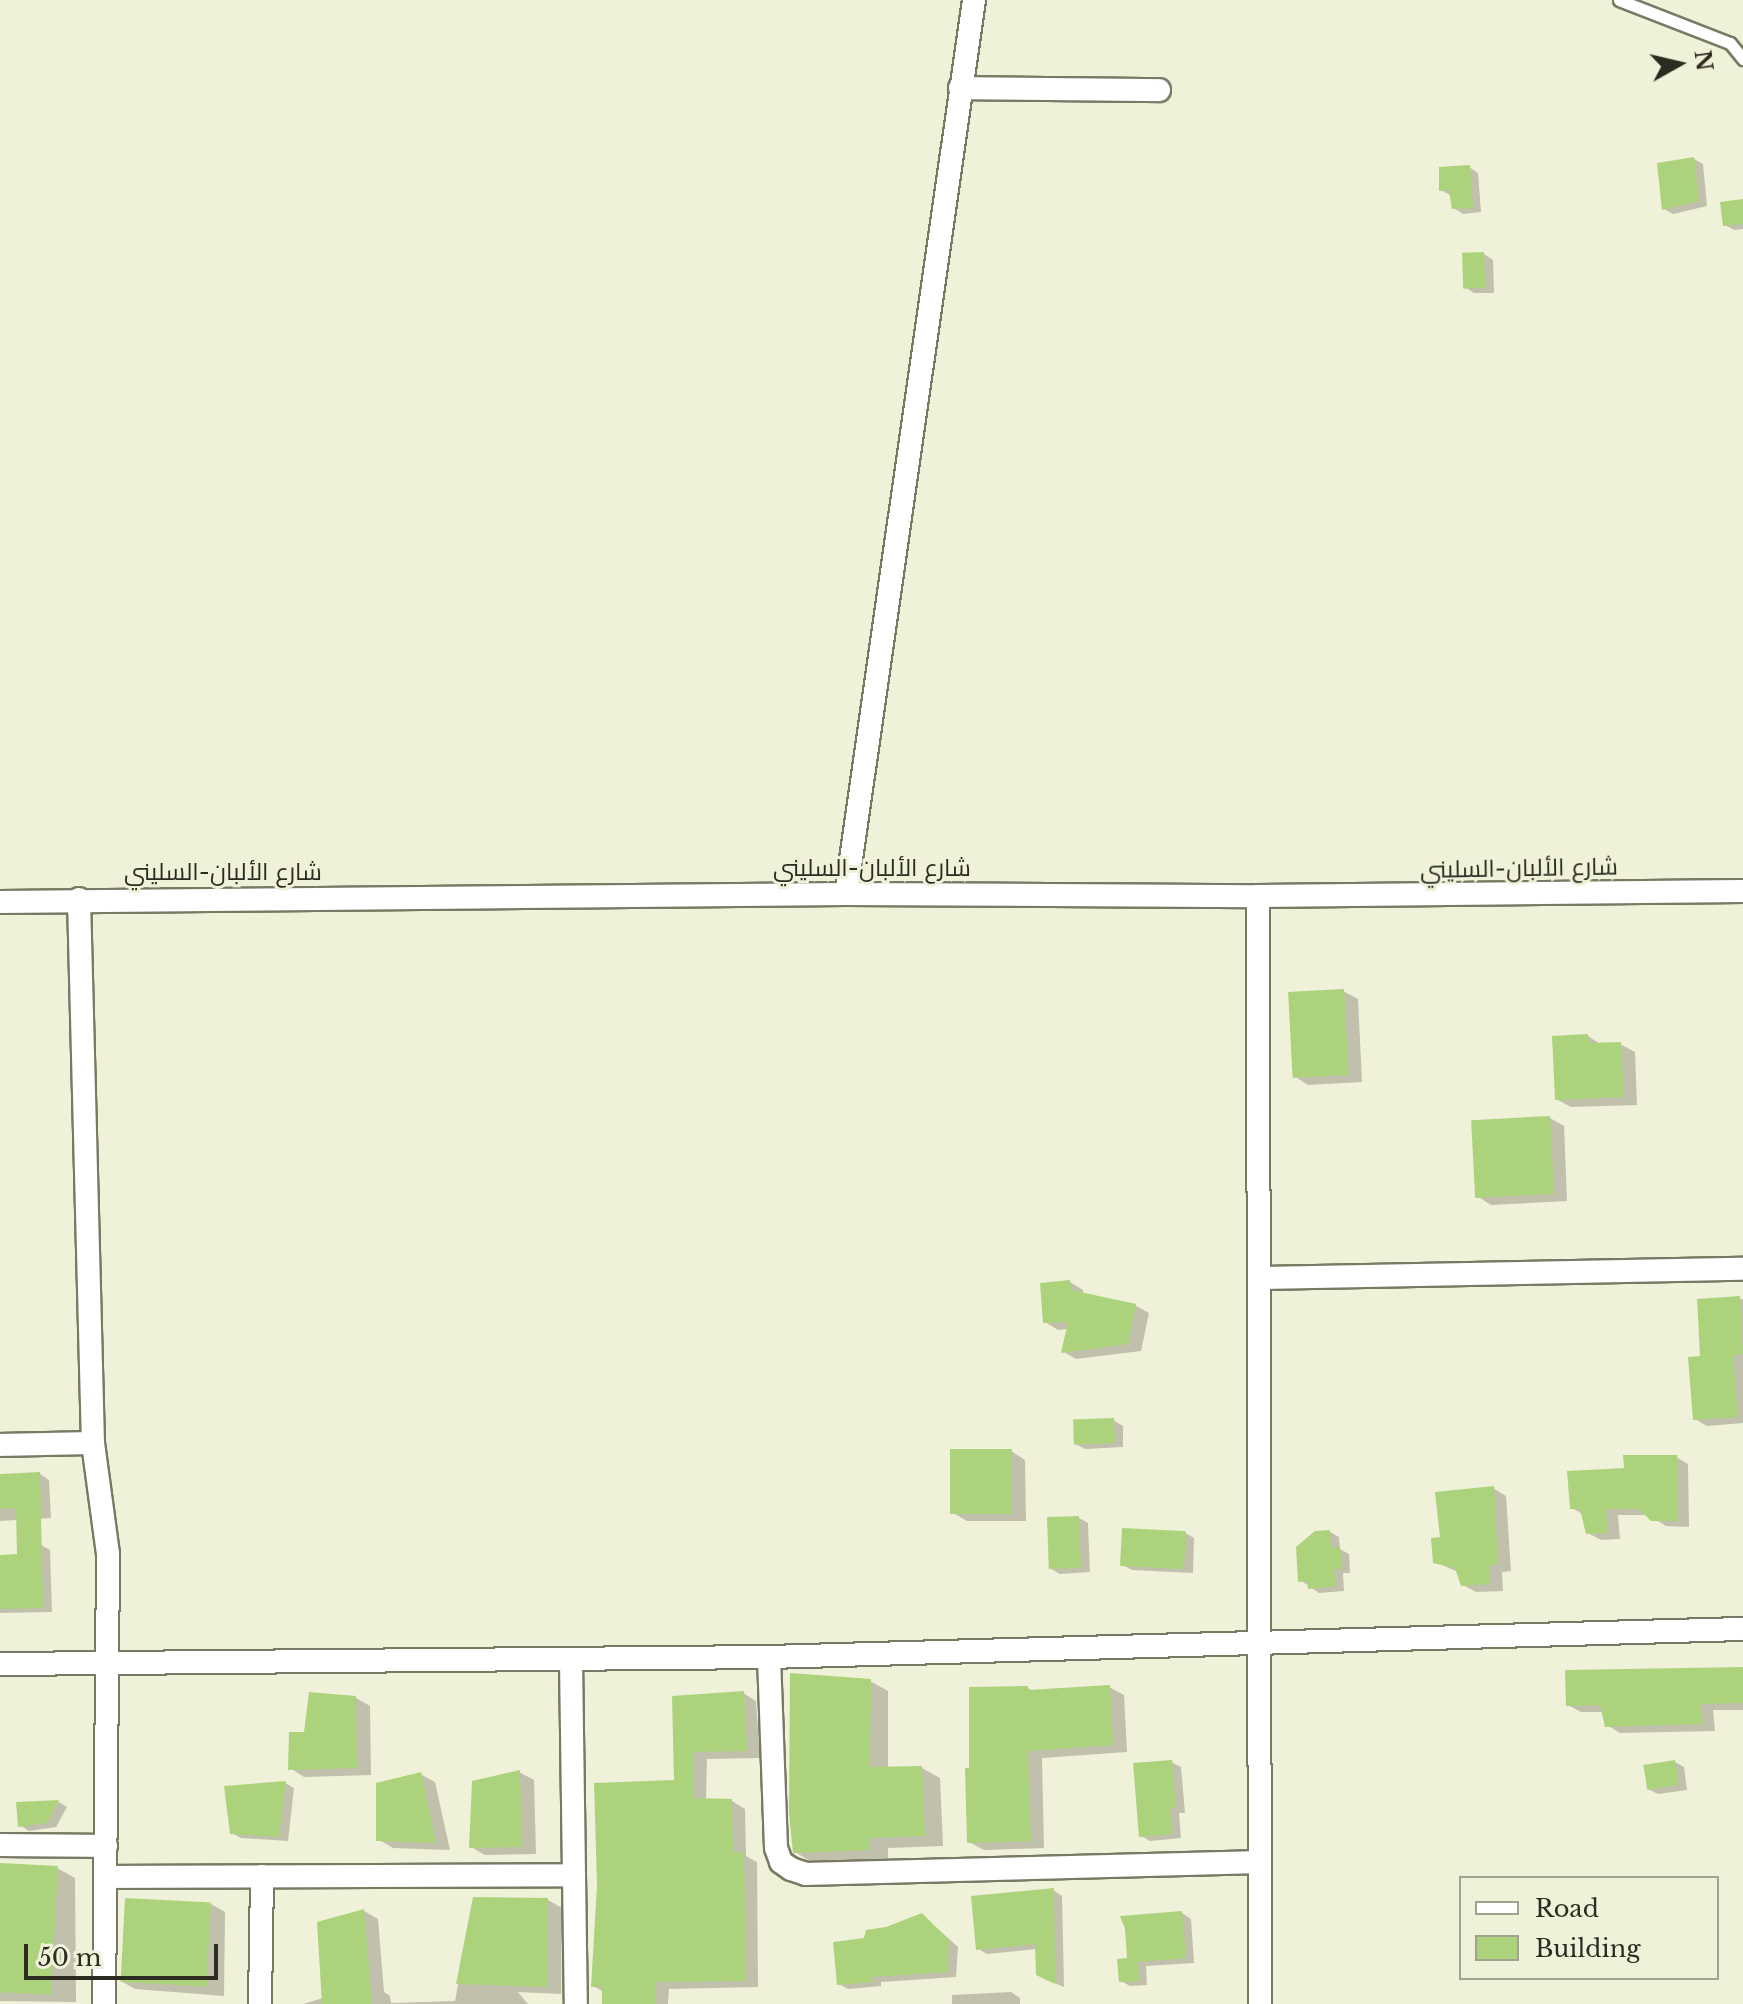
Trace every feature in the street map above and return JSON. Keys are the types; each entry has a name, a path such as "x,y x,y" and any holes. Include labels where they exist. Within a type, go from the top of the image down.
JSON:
{"street":[{"path":"846,894 974,0"},
{"path":"960,88 1159,90"},
{"name":"شارع الألبان-السليني","path":"0,902 846,894 1258,896 1743,891"},
{"path":"1258,896 1260,2004"},
{"path":"79,899 93,1443 108,1554 104,2004"},
{"path":"1260,1278 1743,1269"},
{"path":"0,1445 93,1443"},
{"path":"0,1664 107,1666 769,1657 1743,1629"},
{"path":"769,1657 776,1848 781,1862 791,1869 806,1874 1260,1862"},
{"path":"571,1660 576,2004"},
{"path":"0,1845 106,1846"},
{"path":"105,1877 574,1875"},
{"path":"260,2004 262,1876"}],"lane":[{"path":"1619,0 1730,43 1743,59"}],"building":[{"path":"1694,157 1699,201 1662,210 1657,163"},
{"path":"1470,165 1473,208 1452,209 1449,190 1439,191 1439,167"},
{"path":"1743,199 1743,224 1723,226 1720,202"},
{"path":"1484,252 1485,288 1463,289 1462,253"},
{"path":"1344,989 1349,1075 1293,1078 1288,992"},
{"path":"1588,1034 1589,1043 1621,1042 1624,1097 1555,1100 1552,1036"},
{"path":"1550,1116 1554,1194 1475,1198 1471,1120"},
{"path":"1070,1280 1071,1290 1136,1304 1128,1344 1061,1353 1068,1322 1043,1323 1040,1283"},
{"path":"1740,1296 1743,1354 1733,1355 1738,1417 1693,1420 1688,1357 1700,1356 1697,1299"},
{"path":"1114,1418 1115,1443 1074,1444 1073,1419"},
{"path":"950,1449 1012,1449 1012,1514 950,1514"},
{"path":"1623,1455 1677,1455 1677,1521 1651,1521 1639,1509 1606,1509 1608,1533 1586,1534 1580,1509 1570,1509 1567,1471 1624,1468"},
{"path":"40,1472 43,1608 0,1609 0,1555 17,1554 16,1508 0,1509 0,1474"},
{"path":"1494,1486 1498,1565 1489,1565 1490,1584 1461,1586 1455,1568 1433,1563 1431,1538 1440,1537 1435,1492"},
{"path":"1079,1516 1081,1568 1049,1569 1047,1517"},
{"path":"1122,1528 1186,1531 1184,1569 1120,1566"},
{"path":"1330,1530 1331,1548 1340,1547 1342,1569 1334,1569 1336,1586 1308,1589 1307,1581 1298,1582 1296,1547 1315,1531"},
{"path":"1743,1667 1743,1703 1700,1704 1703,1724 1605,1727 1600,1705 1566,1706 1565,1670"},
{"path":"790,1673 871,1679 870,1767 922,1766 925,1836 870,1838 870,1850 793,1853 789,1814"},
{"path":"1110,1685 1113,1745 1028,1751 1031,1841 967,1843 965,1768 969,1768 969,1687 1028,1686 1028,1690"},
{"path":"744,1691 747,1751 694,1752 693,1798 732,1799 733,1853 744,1852 746,1981 656,1982 655,2004 602,2004 602,1986 591,1987 597,1886 594,1783 674,1780 672,1696"},
{"path":"309,1692 356,1696 357,1768 288,1770 289,1732 304,1732"},
{"path":"1172,1760 1176,1808 1170,1809 1172,1834 1139,1837 1133,1763"},
{"path":"1675,1760 1679,1785 1647,1790 1643,1765"},
{"path":"520,1770 522,1847 469,1848 472,1781"},
{"path":"421,1772 436,1843 376,1841 376,1783"},
{"path":"286,1781 279,1837 230,1834 224,1786"},
{"path":"59,1800 47,1823 18,1827 16,1802"},
{"path":"0,1863 58,1866 51,1995 0,1992"},
{"path":"1054,1888 1055,1984 1036,1975 1035,1944 976,1950 971,1896"},
{"path":"473,1897 548,1898 547,1987 456,1984"},
{"path":"125,1898 211,1903 206,1986 121,1982"},
{"path":"364,1909 372,2004 322,2004 317,1922"},
{"path":"1182,1911 1186,1958 1138,1962 1139,1981 1119,1982 1117,1959 1127,1958 1125,1929 1120,1916"},
{"path":"922,1913 949,1940 947,1972 872,1977 873,1982 837,1985 833,1942 864,1938 866,1930 886,1927"}]}
